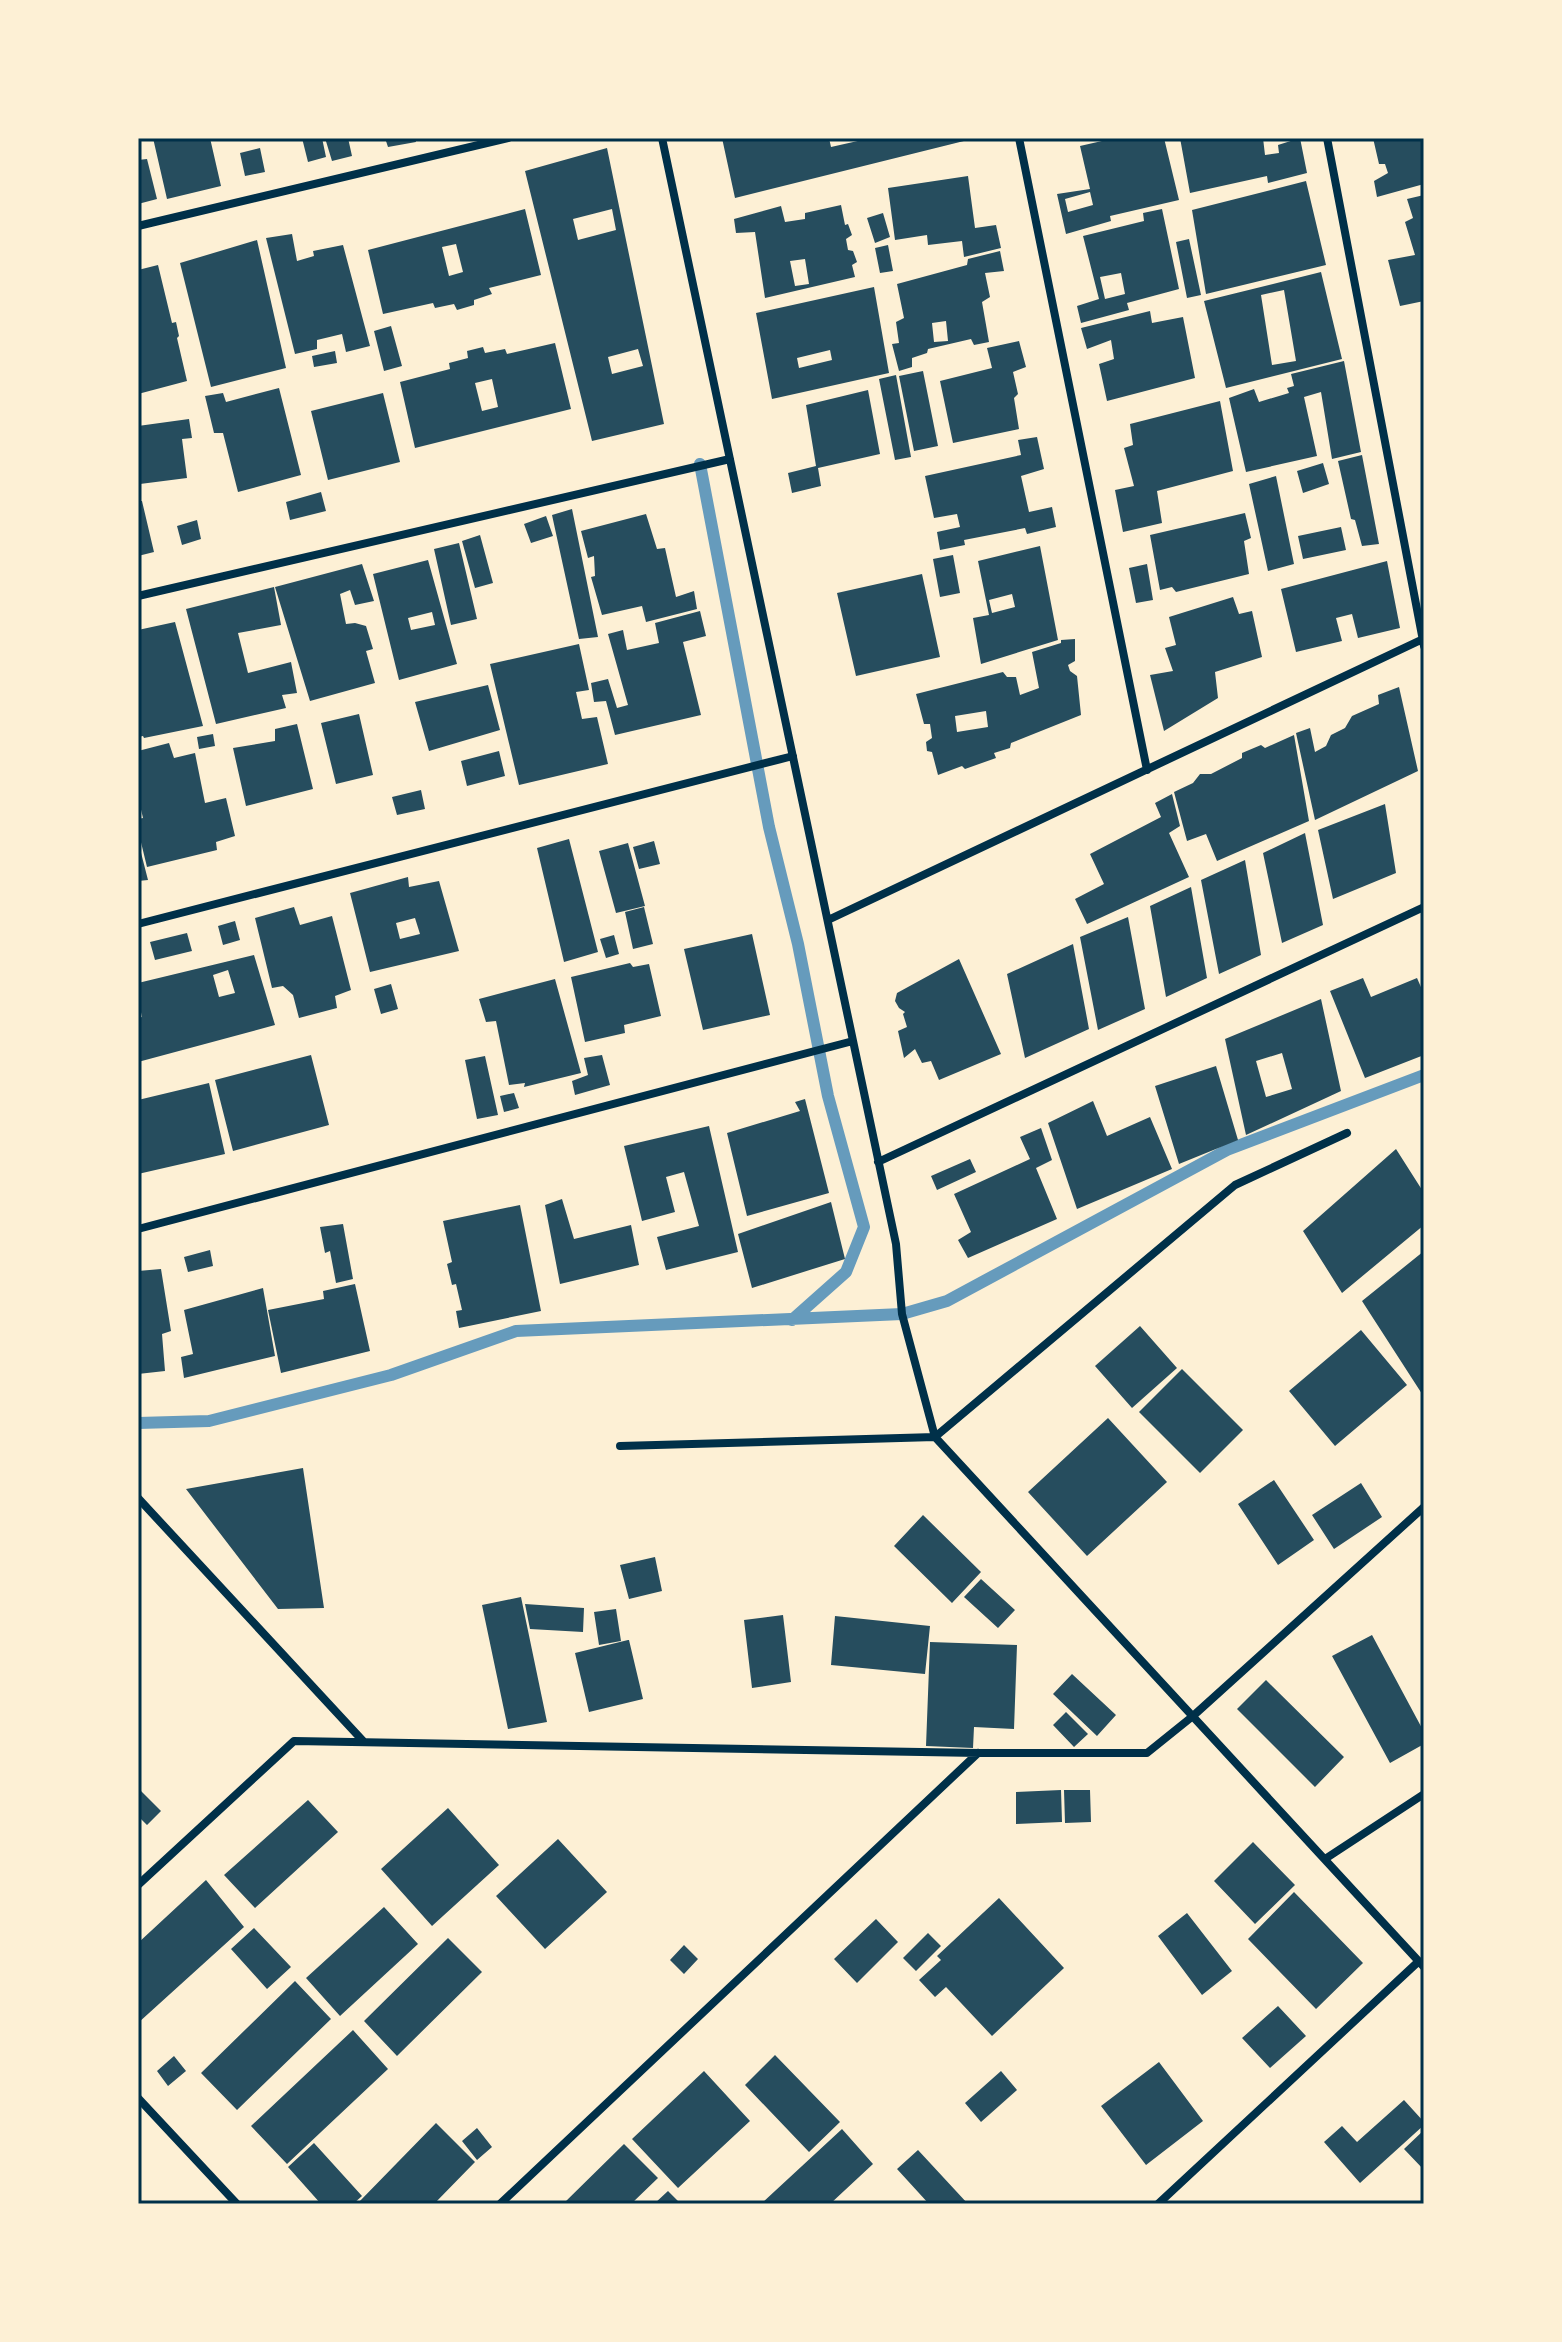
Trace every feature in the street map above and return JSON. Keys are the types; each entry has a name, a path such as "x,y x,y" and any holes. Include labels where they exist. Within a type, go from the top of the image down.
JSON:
{"street":[{"path":"138,226 508,138"},
{"path":"662,138 896,1244 902,1314 935,1437 1421,1964 1158,2204"},
{"path":"1019,138 1147,770"},
{"path":"828,920 1423,643 1327,138"},
{"path":"138,596 730,459"},
{"path":"138,924 793,756"},
{"path":"878,1162 1424,907"},
{"path":"138,1229 853,1041"},
{"path":"620,1446 935,1437 1235,1185 1347,1133"},
{"path":"138,1498 364,1742"},
{"path":"138,1885 294,1741 1147,1753 1193,1716 1424,1507"},
{"path":"500,2204 979,1753"},
{"path":"1325,1859 1424,1794"},
{"path":"138,2098 237,2204"}],"building":[{"path":"153,138 210,138 221,186 167,199"},
{"path":"302,138 322,138 326,157 308,162"},
{"path":"325,138 348,138 352,156 332,161"},
{"path":"385,138 415,138 416,142 388,147"},
{"path":"722,138 829,138 831,147 871,138 972,139 735,198"},
{"path":"1115,138 1164,138 1179,200 1110,216 1111,221 1066,234 1057,194 1090,189 1080,146","holes":["1090,192 1093,205 1068,212 1065,199"]},
{"path":"1180,138 1263,138 1265,155 1279,153 1278,145 1300,138 1307,173 1268,183 1267,176 1190,193"},
{"path":"1373,138 1424,138 1424,184 1377,197 1374,181 1388,173 1385,164 1379,164"},
{"path":"260,148 265,172 245,176 240,153"},
{"path":"607,148 664,424 592,441 525,171","holes":["612,209 616,230 578,240 573,219","638,349 643,366 612,374 608,357"]},
{"path":"147,159 157,199 138,204 138,160"},
{"path":"968,176 975,228 996,225 1001,248 964,257 962,241 928,245 927,235 895,240 888,188"},
{"path":"1306,181 1326,265 1206,294 1192,210"},
{"path":"1424,195 1424,301 1400,306 1388,260 1415,255 1405,222 1413,218 1407,199"},
{"path":"841,205 845,225 848,224 852,235 846,239 848,250 853,251 857,262 852,265 855,277 765,298 755,232 736,233 734,219 781,206 785,222 805,219 805,213","holes":["805,259 809,284 795,286 790,261"]},
{"path":"525,209 541,275 489,288 492,294 474,300 474,305 457,310 454,304 435,308 433,303 383,314 368,250","holes":["456,244 463,272 449,276 442,247"]},
{"path":"1162,209 1179,289 1127,303 1129,310 1081,323 1077,306 1099,299 1083,236 1144,221 1143,213","holes":["1121,273 1125,294 1105,299 1100,277"]},
{"path":"883,213 890,237 875,243 867,218"},
{"path":"292,234 297,261 314,256 313,251 343,245 370,346 346,352 342,334 317,340 317,349 295,354 266,238"},
{"path":"1189,239 1201,295 1187,298 1176,242"},
{"path":"257,240 286,368 211,387 180,263"},
{"path":"888,245 893,271 880,273 875,248"},
{"path":"1000,251 1004,271 985,273 990,297 982,302 989,342 974,345 971,339 928,349 927,353 912,358 912,367 899,371 892,344 899,343 896,322 904,318 897,284 967,265 968,259","holes":["946,321 948,341 934,342 932,323"]},
{"path":"158,265 172,323 176,322 187,381 138,394 138,270"},
{"path":"1321,272 1342,359 1226,388 1204,301","holes":["1284,290 1296,361 1272,365 1261,295"]},
{"path":"874,287 889,373 772,399 756,313","holes":["830,350 832,360 799,368 797,358"]},
{"path":"1150,311 1152,323 1183,317 1195,378 1107,401 1099,364 1114,359 1111,340 1087,349 1081,328"},
{"path":"391,326 402,366 384,371 374,331"},
{"path":"1019,341 1026,367 1013,372 1018,394 1014,398 1019,429 953,443 940,381 992,368 987,348"},
{"path":"555,343 571,409 415,448 400,382 450,369 449,363 468,358 467,351 483,347 485,353 505,349 507,354","holes":["492,379 498,407 482,411 475,383"]},
{"path":"335,351 337,363 314,367 312,356"},
{"path":"1344,361 1361,452 1332,459 1321,392 1304,397 1317,456 1246,472 1229,398 1254,389 1259,402 1289,393 1287,388 1294,386 1291,374"},
{"path":"923,371 938,446 914,451 899,376"},
{"path":"896,375 911,457 895,460 879,379"},
{"path":"279,388 301,475 238,492 223,433 214,433 205,396 223,393 226,402"},
{"path":"868,390 880,454 818,468 821,486 792,493 788,473 816,466 806,405"},
{"path":"383,393 400,462 328,480 311,411"},
{"path":"1220,401 1233,471 1157,491 1162,523 1123,532 1115,490 1134,486 1124,448 1133,445 1130,424"},
{"path":"189,419 192,438 182,439 187,478 140,484 138,426"},
{"path":"1037,437 1044,469 1021,476 1029,512 1052,507 1056,527 1027,534 1025,528 964,540 965,545 940,550 937,532 960,527 957,514 934,518 925,476 1021,455 1018,440"},
{"path":"1362,455 1379,544 1362,546 1355,520 1351,519 1338,461"},
{"path":"1323,463 1329,484 1303,493 1297,471"},
{"path":"1276,476 1294,564 1268,571 1249,484"},
{"path":"321,492 326,511 290,520 286,502"},
{"path":"138,501 142,501 154,552 138,556"},
{"path":"572,509 598,637 579,639 552,515"},
{"path":"1245,513 1251,538 1244,541 1249,574 1176,592 1172,587 1160,590 1150,535"},
{"path":"646,514 657,549 665,548 676,597 694,591 697,609 646,622 642,606 602,615 591,577 595,576 594,556 588,558 581,531"},
{"path":"546,516 553,536 531,543 524,524"},
{"path":"197,520 201,539 182,545 177,526"},
{"path":"1341,527 1346,550 1303,559 1298,536"},
{"path":"480,535 493,583 475,588 462,541"},
{"path":"459,543 477,619 451,625 434,549"},
{"path":"1040,546 1058,640 981,664 973,618 989,615 978,561","holes":["1012,594 1015,607 992,613 989,600"]},
{"path":"953,555 960,593 940,597 933,559"},
{"path":"428,560 457,664 399,680 373,574","holes":["432,612 435,625 411,630 408,618"]},
{"path":"1387,561 1400,628 1358,638 1352,614 1336,618 1342,641 1296,652 1281,589"},
{"path":"362,564 374,601 355,605 350,590 340,594 346,624 366,626 373,649 366,651 375,683 310,701 275,587"},
{"path":"1147,564 1153,600 1136,603 1129,568"},
{"path":"922,574 940,657 856,676 837,593"},
{"path":"274,587 281,625 238,633 248,673 291,662 297,693 282,695 286,708 216,724 186,609"},
{"path":"1233,597 1239,614 1252,611 1262,657 1215,672 1218,698 1164,731 1150,675 1173,671 1165,648 1176,645 1169,617"},
{"path":"700,611 706,636 683,642 701,715 615,735 606,701 594,702 591,683 608,679 617,708 628,705 608,634 623,630 627,650 659,643 655,623"},
{"path":"175,622 203,726 138,737 138,630"},
{"path":"1075,639 1075,661 1068,665 1077,676 1081,715 1011,743 1010,748 994,753 996,758 938,775 932,752 927,751 926,742 932,738 930,724 924,724 916,694 1003,672 1007,677 1016,677 1020,695 1039,688 1032,652 1061,643 1061,640","holes":["986,711 988,727 957,732 955,716"]},
{"path":"579,644 589,690 576,692 582,719 597,717 608,764 519,785 490,664"},
{"path":"488,685 500,730 429,751 415,702"},
{"path":"1399,687 1418,771 1315,820 1296,733 1310,728 1315,752 1326,746 1331,735 1345,728 1352,716 1379,704 1378,695"},
{"path":"359,714 373,775 336,784 321,723"},
{"path":"297,724 313,789 246,806 233,748 275,741 275,729"},
{"path":"213,734 215,746 199,749 197,737"},
{"path":"1294,735 1309,821 1217,861 1206,834 1187,841 1174,792 1193,783 1200,774 1211,774 1242,758 1242,753 1261,745 1265,748"},
{"path":"169,743 174,758 195,753 205,803 226,798 235,836 216,842 217,850 147,867 138,830 138,819 143,818 138,797 138,751"},
{"path":"499,751 505,776 467,786 461,761"},
{"path":"421,790 425,809 397,815 392,797"},
{"path":"1172,794 1180,826 1169,833 1189,877 1087,924 1075,899 1104,884 1090,854 1161,817 1155,803"},
{"path":"1385,804 1396,873 1333,899 1318,830"},
{"path":"1305,833 1323,925 1282,943 1263,853"},
{"path":"569,839 598,952 564,962 537,848"},
{"path":"138,841 148,880 138,881"},
{"path":"654,841 660,864 639,869 633,847"},
{"path":"628,843 645,906 616,913 599,851"},
{"path":"1245,860 1261,955 1219,974 1201,880"},
{"path":"408,877 409,887 439,881 459,951 370,972 350,893","holes":["415,918 420,934 400,939 396,923"]},
{"path":"1191,887 1207,978 1166,997 1150,906"},
{"path":"294,907 300,925 332,916 351,990 335,996 337,1008 299,1018 293,995 283,986 272,988 255,918"},
{"path":"644,907 653,944 633,949 625,912"},
{"path":"1128,917 1145,1009 1098,1030 1080,937"},
{"path":"235,921 240,940 223,945 218,926"},
{"path":"187,933 192,951 155,960 150,942"},
{"path":"752,934 770,1015 703,1030 684,949"},
{"path":"614,935 619,954 606,958 600,939"},
{"path":"1073,944 1089,1029 1025,1058 1007,974"},
{"path":"254,955 275,1025 138,1062 138,1018 142,1017 138,983","holes":["228,970 235,993 219,997 213,975"]},
{"path":"959,959 1001,1054 939,1080 931,1061 922,1063 915,1049 904,1058 898,1031 907,1027 905,1012 895,1001 897,993"},
{"path":"630,963 633,967 649,964 661,1016 624,1025 625,1033 585,1042 571,977"},
{"path":"1363,978 1371,997 1417,978 1424,994 1424,1055 1365,1078 1330,991"},
{"path":"555,979 581,1073 524,1087 525,1083 509,1085 496,1021 486,1022 479,999"},
{"path":"391,984 398,1009 381,1014 374,989"},
{"path":"1321,999 1341,1091 1246,1135 1225,1039","holes":["1282,1053 1292,1089 1266,1097 1256,1061"]},
{"path":"311,1055 329,1125 233,1151 215,1080"},
{"path":"602,1055 610,1085 575,1095 572,1081 588,1075 584,1058"},
{"path":"485,1056 498,1115 477,1119 465,1060"},
{"path":"1216,1066 1238,1140 1179,1164 1155,1086"},
{"path":"209,1083 225,1154 138,1174 138,1100"},
{"path":"514,1093 519,1108 504,1112 500,1096"},
{"path":"805,1099 829,1193 747,1216 727,1133 800,1111 795,1102"},
{"path":"1093,1101 1107,1136 1150,1117 1172,1169 1077,1209 1048,1123"},
{"path":"709,1126 738,1252 666,1270 657,1237 699,1226 684,1172 666,1177 675,1212 642,1221 624,1146"},
{"path":"1041,1128 1052,1160 1036,1168 1057,1219 968,1258 958,1240 971,1232 954,1194 1030,1159 1020,1137"},
{"path":"1396,1149 1424,1193 1424,1225 1342,1293 1303,1231"},
{"path":"970,1159 976,1172 937,1190 931,1176"},
{"path":"562,1199 574,1239 631,1225 639,1265 560,1284 545,1205"},
{"path":"831,1202 845,1259 752,1288 738,1234"},
{"path":"520,1205 541,1311 459,1328 456,1311 462,1310 447,1264 452,1262 443,1221"},
{"path":"343,1224 353,1279 336,1283 330,1251 325,1253 320,1227"},
{"path":"210,1250 213,1266 188,1272 184,1257"},
{"path":"1424,1251 1424,1397 1362,1301"},
{"path":"161,1269 171,1331 162,1334 165,1371 138,1374 138,1271"},
{"path":"355,1284 370,1351 281,1373 268,1310 324,1299 323,1291"},
{"path":"263,1288 275,1356 184,1378 181,1357 193,1354 184,1310"},
{"path":"1140,1326 1177,1368 1132,1408 1095,1366"},
{"path":"1361,1330 1407,1385 1335,1446 1289,1391"},
{"path":"1182,1369 1243,1430 1200,1473 1139,1412"},
{"path":"1108,1418 1167,1482 1087,1556 1028,1492"},
{"path":"303,1468 324,1608 278,1609 186,1489"},
{"path":"1274,1480 1314,1540 1278,1565 1238,1504"},
{"path":"1361,1483 1382,1517 1334,1549 1312,1515"},
{"path":"923,1515 981,1572 952,1603 894,1546"},
{"path":"655,1557 662,1591 629,1599 620,1565"},
{"path":"981,1579 1015,1610 998,1628 964,1597"},
{"path":"521,1597 547,1722 508,1729 482,1605"},
{"path":"525,1604 584,1608 583,1632 530,1629"},
{"path":"616,1609 621,1641 599,1645 594,1612"},
{"path":"783,1615 791,1682 752,1688 744,1620"},
{"path":"835,1616 930,1626 925,1674 831,1665"},
{"path":"1372,1635 1424,1732 1424,1744 1390,1763 1332,1656"},
{"path":"629,1640 643,1699 589,1712 575,1653"},
{"path":"930,1642 1017,1645 1014,1729 974,1727 973,1748 926,1746"},
{"path":"1072,1674 1116,1715 1097,1736 1053,1694"},
{"path":"1266,1680 1344,1757 1315,1787 1237,1709"},
{"path":"1066,1712 1088,1734 1074,1747 1053,1725"},
{"path":"138,1788 161,1811 147,1825 138,1816"},
{"path":"1061,1790 1062,1822 1016,1824 1016,1792"},
{"path":"1064,1790 1090,1790 1091,1822 1065,1823"},
{"path":"308,1800 338,1832 255,1908 224,1875"},
{"path":"448,1808 499,1865 432,1926 381,1869"},
{"path":"558,1839 607,1892 545,1949 496,1896"},
{"path":"1253,1842 1295,1885 1255,1924 1214,1881"},
{"path":"206,1880 244,1927 138,2023 138,1943"},
{"path":"1294,1892 1363,1963 1316,2009 1248,1939"},
{"path":"999,1898 1064,1968 992,2036 946,1987 935,1997 919,1980 941,1960 937,1956"},
{"path":"384,1907 418,1944 340,2016 306,1978"},
{"path":"1187,1913 1232,1971 1202,1995 1158,1936"},
{"path":"876,1919 898,1942 857,1983 834,1959"},
{"path":"254,1928 291,1967 267,1989 231,1949"},
{"path":"928,1933 941,1946 916,1971 903,1958"},
{"path":"448,1938 482,1972 397,2056 364,2021"},
{"path":"684,1945 698,1959 684,1974 670,1960"},
{"path":"295,1981 331,2019 237,2110 201,2073"},
{"path":"1278,2006 1306,2036 1270,2068 1242,2038"},
{"path":"353,2030 388,2069 287,2164 251,2126"},
{"path":"775,2055 840,2122 809,2152 745,2085"},
{"path":"174,2056 186,2071 168,2086 157,2071"},
{"path":"1159,2062 1203,2121 1146,2165 1101,2106"},
{"path":"704,2071 750,2121 678,2188 632,2139"},
{"path":"1001,2071 1017,2090 981,2122 965,2103"},
{"path":"1404,2100 1424,2125 1360,2183 1324,2142 1342,2126 1357,2142"},
{"path":"436,2123 475,2162 434,2204 357,2204"},
{"path":"477,2128 492,2147 477,2160 462,2141"},
{"path":"842,2129 873,2164 830,2204 761,2204"},
{"path":"1424,2130 1424,2170 1404,2149"},
{"path":"314,2143 362,2196 353,2204 321,2204 288,2167"},
{"path":"624,2144 658,2178 631,2204 563,2204"},
{"path":"918,2150 968,2204 929,2204 897,2169"},
{"path":"668,2191 681,2204 654,2204"}],"waterway":[{"path":"700,464 769,827 798,944 828,1096 864,1227 846,1272 792,1320"},
{"path":"138,1423 209,1421 391,1375 516,1331 902,1314 947,1301 1227,1150 1424,1075"}]}
